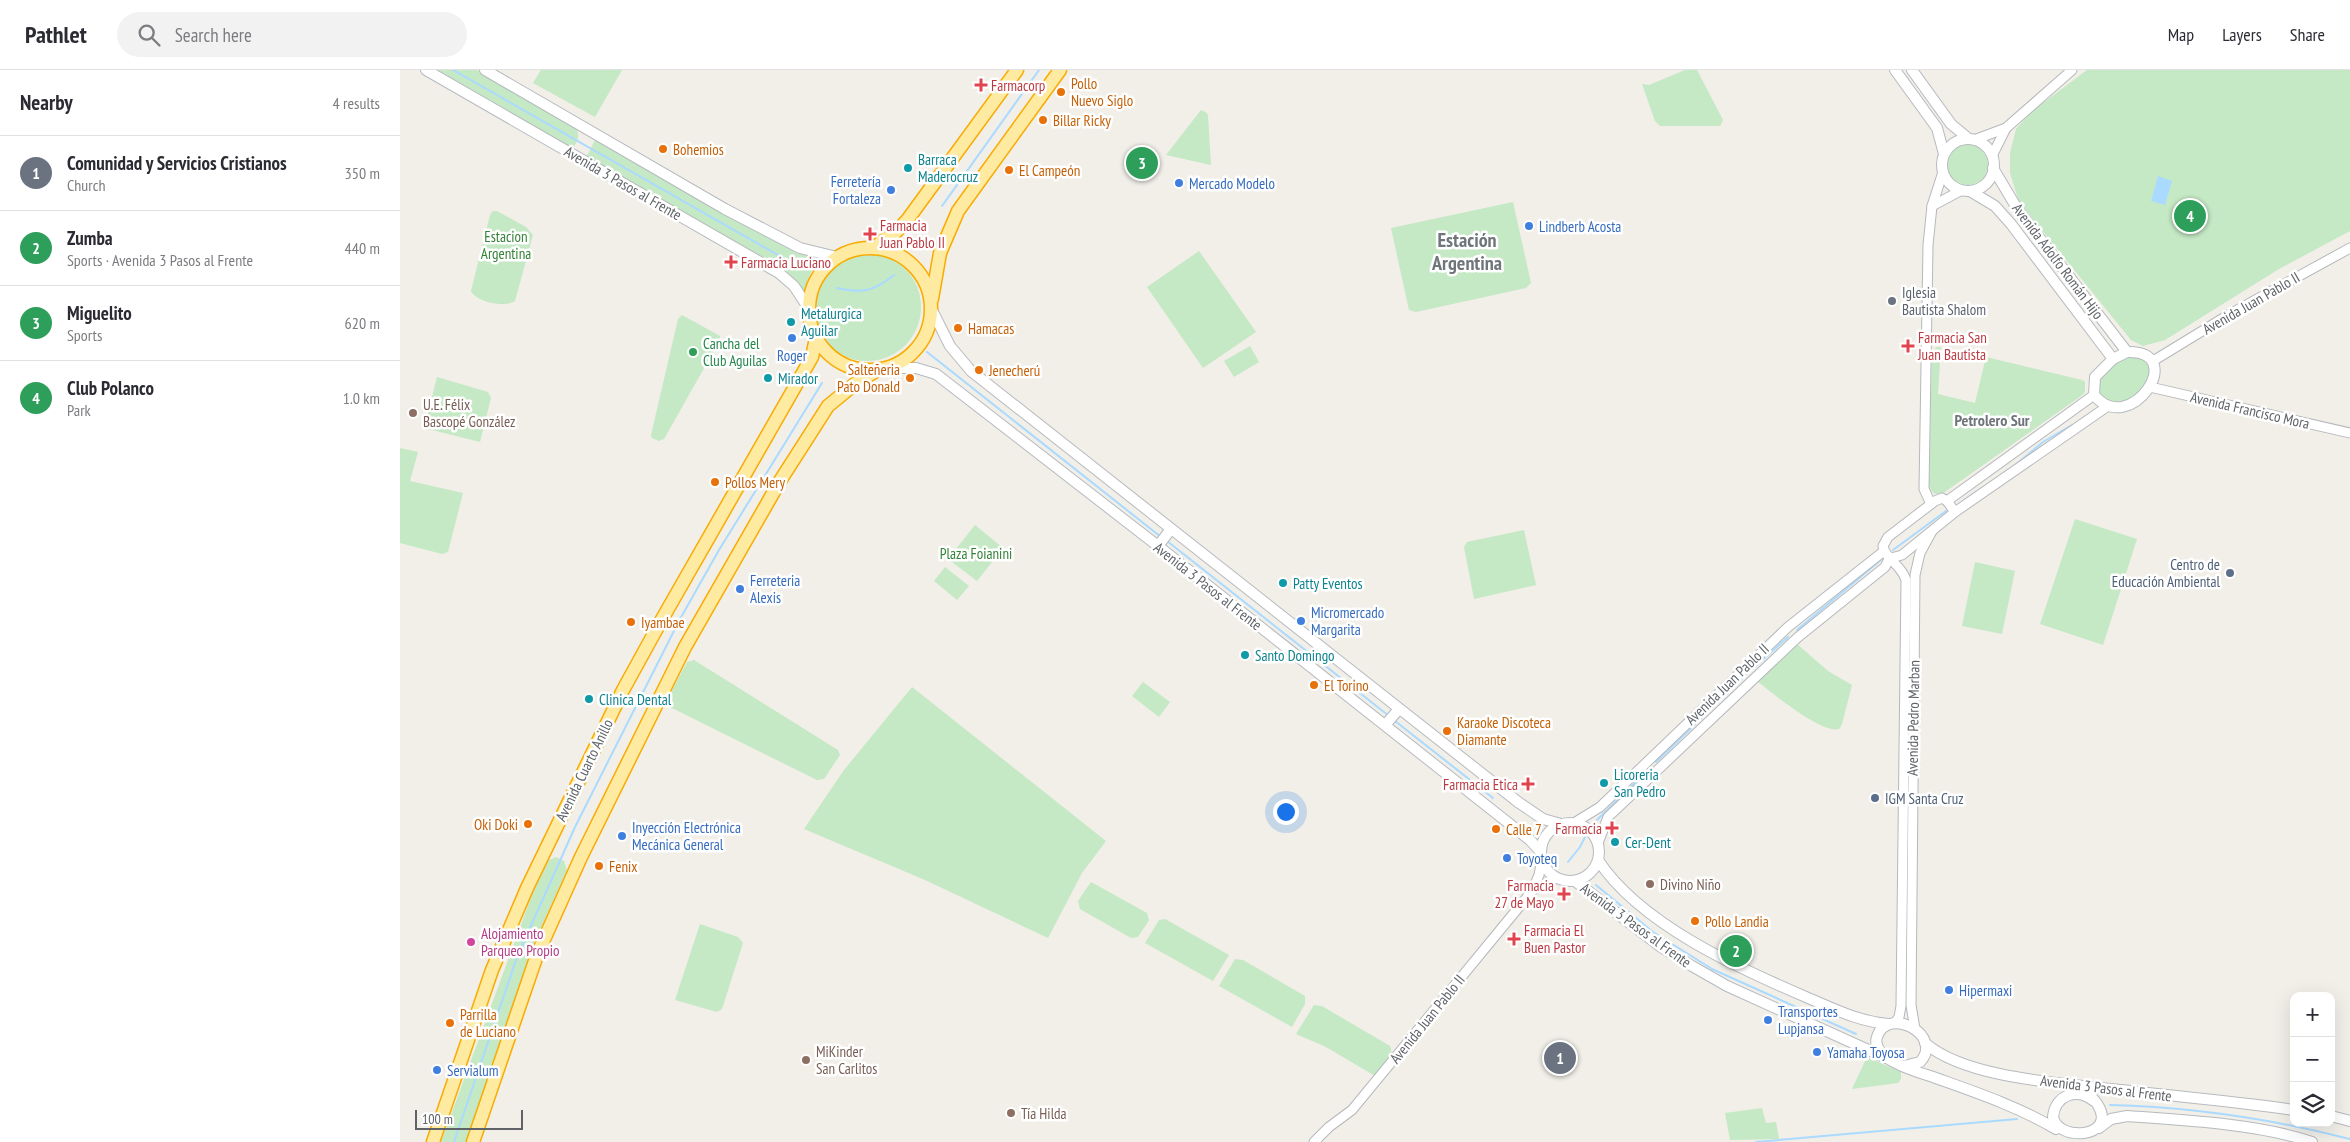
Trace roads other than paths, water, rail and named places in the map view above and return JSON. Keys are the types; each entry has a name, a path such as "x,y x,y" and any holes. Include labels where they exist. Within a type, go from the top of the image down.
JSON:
{"highway":[{"path":"873,248 895,232 908,219 1017,70"},
{"path":"473,1142 536,955 581,857 685,647 780,481 828,406 856,383 882,368 904,360 918,347 928,330 940,253 958,211 1060,70"},
{"path":"882,368 862,369 845,364 827,351 816,338 811,324 809,309 811,291 823,270 837,257 854,250 873,248 897,254 912,264 927,285 931,307"},
{"name":"Avenida Cuarto Anillo","path":"433,1142 492,970 527,888 624,690 665,612 809,364 816,338"}],"main road":[{"name":"Avenida 3 Pasos al Frente","path":"426,70 779,273 794,286 809,309"},
{"name":"Avenida 3 Pasos al Frente","path":"485,70 783,239 800,248 837,257"},
{"path":"1895,70 1937,128 1944,154 1943,172 1950,184 1966,190 1986,184 1993,168 1992,156 1982,144 1971,140 1951,124 1920,104"},
{"path":"1912,70 1951,124"},
{"path":"1944,154 1954,143 1971,140"},
{"name":"Avenida Adolfo Román Hijo","path":"1993,168 2018,210 2127,352"},
{"name":"Avenida Adolfo Román Hijo","path":"1966,190 1995,206 2012,224 2113,358"},
{"name":"Avenida 3 Pasos al Frente","path":"931,307 950,346 971,371 1164,537 1392,716 1530,840 1541,856"},
{"path":"2127,352 2144,354 2153,361 2155,369 2150,387 2138,400 2130,405 2108,406 2094,396 2096,377 2113,358 2127,352"},
{"name":"Avenida 3 Pasos al Frente","path":"882,368 916,368 936,374 1164,537 1392,716 1543,819 1561,824"},
{"path":"1574,823 1591,832 1598,843 1598,860 1590,874 1575,881 1556,878 1550,873 1541,856 1544,837 1561,824 1574,823"},
{"name":"Avenida 3 Pasos al Frente","path":"1598,860 1611,879 1631,898 1656,918 1702,946 1760,976 1857,1018 1874,1023 1892,1024"},
{"name":"Avenida 3 Pasos al Frente","path":"1575,881 1661,947 1727,986 1886,1058"},
{"path":"1904,1066 1915,1065 1923,1058 1926,1053 1925,1043 1915,1029 1909,1025 1892,1024 1880,1031 1876,1043 1878,1049 1886,1058 1904,1066 2010,1104 2059,1135 2071,1141 2085,1140 2097,1134 2101,1114 2094,1101 2081,1086 2064,1097 2053,1111 2059,1135"},
{"name":"Avenida 3 Pasos al Frente","path":"1925,1043 1940,1053 1985,1069 2009,1075 2081,1086 2290,1110"},
{"path":"2064,1097 2076,1093 2083,1094 2094,1101"},
{"name":"Avenida 3 Pasos al Frente","path":"2097,1134 2111,1119 2127,1116 2247,1128 2297,1137 2312,1142"},
{"path":"2335,1117 2350,1121"}],"street":[{"path":"1992,156 2006,128 2072,70"},
{"path":"1971,140 2006,128"},
{"path":"1931,504 1924,489 1928,245 1932,206 1943,172"},
{"path":"1932,206 1966,190"},
{"name":"Avenida Juan Pablo II","path":"2153,361 2230,314 2350,248"},
{"name":"Avenida Francisco Mora","path":"2150,387 2350,433"},
{"path":"1947,501 2094,396"},
{"path":"1955,512 1947,501 1938,499 1888,537 1883,546 1889,555 1902,555 1955,512 2108,406"},
{"name":"Avenida Pedro Marban","path":"1915,1029 1911,995 1915,575 1920,553 1929,540 1932,531"},
{"name":"Avenida Juan Pablo II","path":"1574,823 1600,807 1788,627 1889,555"},
{"name":"Avenida Juan Pablo II","path":"1598,843 1608,817 1797,638 1885,567 1889,555"},
{"name":"Avenida Pedro Marban","path":"1889,555 1901,568 1906,580 1901,1006 1899,1017 1892,1024"},
{"name":"Avenida Juan Pablo II","path":"1315,1142 1329,1127 1352,1110 1533,890 1539,875 1541,856"},
{"name":"Avenida Juan Pablo II","path":"1533,890 1556,878"}],"water":[{"path":"2158,176 2172,181 2165,205 2151,201"}],"waterway":[{"path":"453,70 785,259"},
{"path":"942,206 1039,70"},
{"path":"837,288 854,291 867,290 880,285 894,275"},
{"path":"927,352 1161,537"},
{"path":"454,1142 517,957 575,827 680,619 719,550 822,383"},
{"path":"2013,467 2043,442 2072,425"},
{"path":"1963,501 1982,488"},
{"path":"1893,550 1946,511"},
{"path":"1167,541 1389,716"},
{"path":"1797,630 1882,559"},
{"path":"1750,671 1788,637"},
{"path":"1656,762 1742,679"},
{"path":"1395,721 1493,798"},
{"path":"1597,820 1647,771"},
{"path":"1568,862 1580,847 1586,835"},
{"path":"1596,885 1653,932 1712,969 1856,1034"},
{"path":"2110,1105 2171,1108 2231,1115 2350,1139"},
{"path":"1756,1142 2017,1119"}],"place":[{"name":"Farmacorp","path":"981,85"},
{"name":"Pollo Nuevo Siglo","path":"1061,92"},
{"name":"Billar Ricky","path":"1043,120"},
{"name":"Bohemios","path":"663,149"},
{"name":"Miguelito","path":"1142,163"},
{"name":"Barraca Maderocruz","path":"908,168"},
{"name":"El Campeón","path":"1009,170"},
{"name":"Mercado Modelo","path":"1179,183"},
{"name":"Ferretería Fortaleza","path":"891,190"},
{"name":"Club Polanco","path":"2190,216"},
{"name":"Lindberb Acosta","path":"1529,226"},
{"name":"Farmacia Juan Pablo II","path":"870,234"},
{"name":"Farmacia Luciano","path":"731,262"},
{"name":"Iglesia Bautista Shalom","path":"1892,301"},
{"name":"Metalurgica Aguilar","path":"791,322"},
{"name":"Hamacas","path":"958,328"},
{"name":"Roger","path":"792,338"},
{"name":"Farmacia San Juan Bautista","path":"1908,346"},
{"name":"Cancha del Club Aguilas","path":"693,352"},
{"name":"Jenecherú","path":"979,370"},
{"name":"Mirador","path":"768,378"},
{"name":"Salteñeria Pato Donald","path":"910,378"},
{"name":"U.E. Félix Bascopé González","path":"413,413"},
{"name":"Pollos Mery","path":"715,482"},
{"name":"Centro de Educación Ambiental","path":"2230,573"},
{"name":"Patty Eventos","path":"1283,583"},
{"name":"Ferreteria Alexis","path":"740,589"},
{"name":"Micromercado Margarita","path":"1301,621"},
{"name":"Iyambae","path":"631,622"},
{"name":"Santo Domingo","path":"1245,655"},
{"name":"El Torino","path":"1314,685"},
{"name":"Clinica Dental","path":"589,699"},
{"name":"Karaoke Discoteca Diamante","path":"1447,731"},
{"name":"Licoreria San Pedro","path":"1604,783"},
{"name":"Farmacia Etica","path":"1528,784"},
{"name":"IGM Santa Cruz","path":"1875,798"},
{"name":"Oki Doki","path":"528,824"},
{"name":"Farmacia","path":"1612,828"},
{"name":"Calle 7","path":"1496,829"},
{"name":"Inyección Electrónica Mecánica General","path":"622,836"},
{"name":"Cer-Dent","path":"1615,842"},
{"name":"Toyoteq","path":"1507,858"},
{"name":"Fenix","path":"599,866"},
{"name":"Divino Niño","path":"1650,884"},
{"name":"Farmacia 27 de Mayo","path":"1564,894"},
{"name":"Pollo Landia","path":"1695,921"},
{"name":"Farmacia El Buen Pastor","path":"1514,939"},
{"name":"Alojamiento Parqueo Propio","path":"471,942"},
{"name":"Zumba","path":"1736,951"},
{"name":"Hipermaxi","path":"1949,990"},
{"name":"Transportes Lupjansa","path":"1768,1020"},
{"name":"Parrilla de Luciano","path":"450,1023"},
{"name":"Yamaha Toyosa","path":"1817,1052"},
{"name":"Comunidad y Servicios Cristianos","path":"1560,1058"},
{"name":"MiKinder San Carlitos","path":"806,1060"},
{"name":"Servialum","path":"437,1070"},
{"name":"Tía Hilda","path":"1011,1113"}],"district":[{"name":"Estación Argentina","path":"1467,252"},
{"name":"Petrolero Sur","path":"1992,420"}],"park label":[{"name":"Estacion Argentina","path":"506,244"},
{"name":"Plaza Foianini","path":"976,553"}]}
